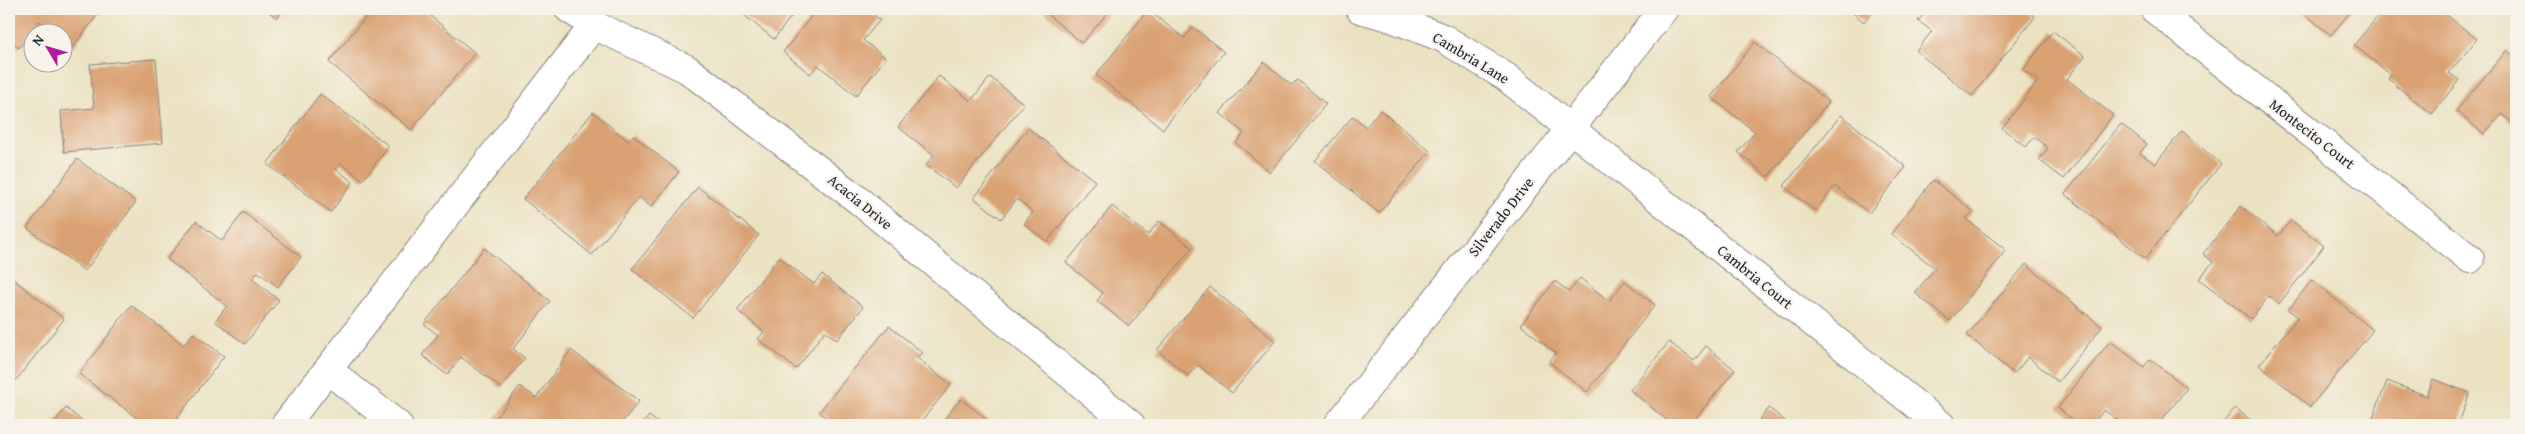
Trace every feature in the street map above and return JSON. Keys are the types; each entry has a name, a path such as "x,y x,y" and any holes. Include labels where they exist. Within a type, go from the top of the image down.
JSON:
{"street":[{"name":"Acacia Drive","path":"569,9 594,25 686,69 858,200 1131,425"},
{"name":"Cambria Lane","path":"1360,9 1389,17 1443,38 1506,77 1569,129"},
{"name":"Silverado Drive","path":"1338,425 1664,9"},
{"name":"Montecito Court","path":"2154,9 2470,259"},
{"path":"285,425 594,25"},
{"name":"Cambria Court","path":"1569,129 1941,425"},
{"path":"328,370 398,425"}],"building":[{"path":"9,9 102,9 73,47 72,22 22,22 22,44 19,48 9,40"},
{"path":"265,9 284,9 277,18"},
{"path":"372,9 422,9 475,53 411,130 329,62"},
{"path":"742,9 797,9 774,39 740,12"},
{"path":"817,9 867,9 880,20 863,40 886,58 856,96 818,65 810,74 783,52"},
{"path":"1041,9 1111,9 1082,43"},
{"path":"1848,9 1875,9 1864,22"},
{"path":"1928,9 2025,9 2035,17 1972,96 1916,51 1932,31 1918,21"},
{"path":"2298,9 2353,9 2331,35"},
{"path":"2384,9 2439,9 2477,39 2449,73 2459,80 2432,114 2388,79 2391,75 2354,45"},
{"path":"1148,10 1184,38 1193,27 1224,52 1163,129 1096,75"},
{"path":"2053,31 2085,56 2067,79 2113,115 2064,179 2039,160 2048,148 2034,137 2026,147 2002,128 2038,81 2023,70"},
{"path":"1755,42 1829,102 1768,177 1738,152 1755,132 1711,97"},
{"path":"2507,50 2516,58 2516,126 2502,114 2484,134 2456,111"},
{"path":"156,59 163,143 64,152 61,111 94,108 90,64"},
{"path":"1264,62 1291,85 1298,80 1326,104 1270,172 1236,143 1244,133 1220,113"},
{"path":"939,76 971,101 990,77 1024,104 956,188 926,165 934,155 898,127"},
{"path":"320,94 389,146 363,180 340,163 336,169 353,182 331,212 267,164"},
{"path":"1380,110 1430,151 1379,213 1315,161 1353,116 1366,127"},
{"path":"593,112 628,141 633,135 679,172 651,207 639,197 592,255 523,199"},
{"path":"1841,115 1906,167 1869,213 1835,186 1815,211 1784,186"},
{"path":"2121,124 2147,144 2140,153 2155,164 2182,131 2221,164 2145,259 2065,194"},
{"path":"1028,128 1095,181 1047,242 1024,224 1033,212 1017,199 1001,219 974,198"},
{"path":"77,159 136,202 85,271 27,228"},
{"path":"1933,180 1973,211 1966,219 2006,250 1950,321 1915,293 1935,268 1891,234"},
{"path":"698,187 759,235 693,318 632,269"},
{"path":"1112,206 1148,235 1159,221 1192,248 1129,326 1097,301 1103,293 1066,263"},
{"path":"2241,206 2278,236 2291,220 2324,246 2279,304 2269,296 2251,319 2199,279 2213,262 2203,254"},
{"path":"243,212 301,257 278,287 258,272 252,279 279,300 245,344 215,321 227,306 167,259 196,221 222,241"},
{"path":"484,248 550,301 513,349 525,358 501,388 461,357 447,375 422,355 438,335 424,324"},
{"path":"779,257 814,284 822,274 863,307 837,340 825,331 796,369 758,339 764,332 737,310"},
{"path":"2026,264 2102,327 2058,382 2028,357 2014,374 1967,335"},
{"path":"9,276 64,319 13,384 9,381"},
{"path":"1580,278 1609,301 1625,281 1655,305 1587,392 1549,362 1556,353 1521,325 1555,281 1569,292"},
{"path":"2312,280 2373,330 2310,407 2259,365 2298,317 2288,310"},
{"path":"1210,287 1275,341 1232,393 1198,365 1188,376 1157,350"},
{"path":"131,305 184,345 193,333 224,356 172,425 146,425 79,374"},
{"path":"889,326 923,353 916,357 951,385 918,425 835,425 819,412"},
{"path":"2110,341 2144,367 2150,359 2187,388 2158,425 2124,425 2104,410 2092,425 2079,425 2058,408"},
{"path":"1669,342 1694,361 1706,346 1735,370 1690,425 1673,425 1630,390"},
{"path":"571,350 639,401 620,425 504,425 495,419 520,386 536,398"},
{"path":"2433,379 2470,393 2458,425 2370,425 2387,381 2427,396"},
{"path":"961,399 994,425 939,425"},
{"path":"66,408 87,425 52,425"},
{"path":"1769,408 1790,425 1755,425"},
{"path":"2235,408 2257,425 2221,425"},
{"path":"2516,415 2516,425 2502,425"},
{"path":"649,416 661,425 641,425"}]}
